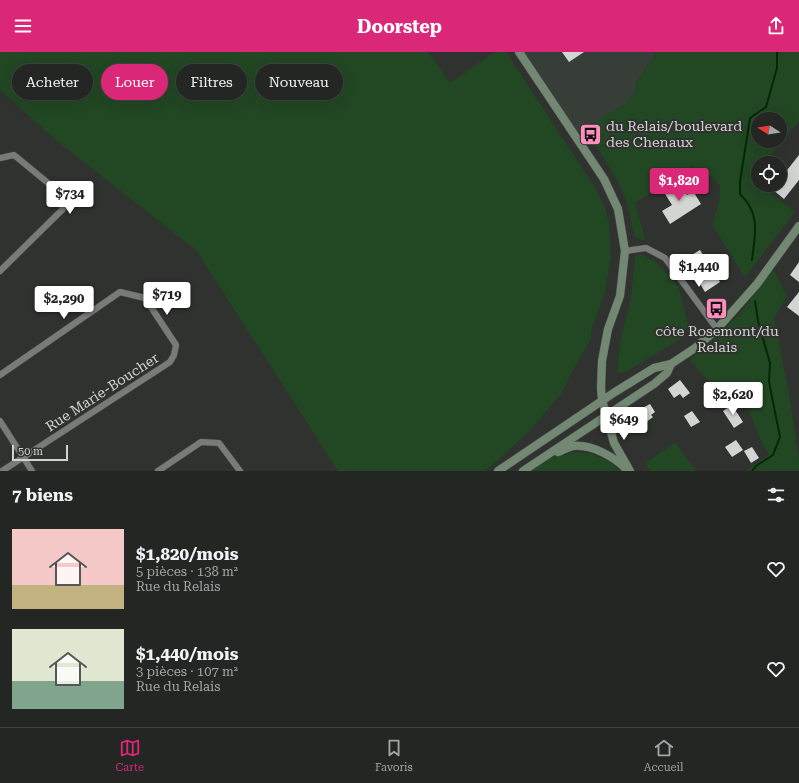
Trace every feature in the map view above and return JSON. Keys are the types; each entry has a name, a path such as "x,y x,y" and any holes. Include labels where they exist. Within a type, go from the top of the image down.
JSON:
{"street":[{"path":"519,52 604,179 618,209 626,251 620,296 608,329 602,361 601,388 602,400 614,443 629,471"},
{"path":"0,158 14,155 59,192 63,209 0,271"},
{"path":"498,471 602,400 654,368 671,364 695,348 718,329 757,284 798,230"},
{"path":"626,251 646,248 665,258 718,329"},
{"name":"Rue Marie-Boucher","path":"0,375 120,292 145,298 176,345 174,355 170,362 2,471"},
{"path":"523,471 658,380 667,373 671,364"},
{"path":"0,420 32,471"},
{"path":"158,471 201,442 219,443 240,471"},
{"path":"548,455 573,446 588,447 604,453 629,471"}],"shaded area":[{"path":"519,52 654,52 655,55 637,81 634,94 627,103 575,134"}],"green space":[{"path":"0,52 428,52 450,83 495,52 506,52 596,189 605,208 609,223 611,257 605,292 591,331 591,339 561,394 530,430 485,471 338,471 196,250 57,141 0,90"},
{"path":"654,52 799,52 799,121 787,135 787,112 751,112 751,148 776,148 770,156 751,156 751,192 769,192 795,212 745,277 712,225 719,202 720,186 712,177 692,167 635,203 644,234 644,241 635,237 627,203 619,183 585,128 627,103 634,94 637,81 655,56"},
{"path":"635,255 644,255 656,262 679,288 688,325 679,340 624,373 617,373 620,342 631,298"},
{"path":"773,269 787,296 774,318 789,394 799,460 799,471 745,471 769,455 761,441 747,406 734,386 725,391 717,391 690,360 738,316"},
{"path":"675,442 696,471 650,471 646,463"},
{"path":"573,452 594,455 622,471 528,471 547,459"}],"building":[{"path":"562,52 584,52 569,62"},
{"path":"799,155 799,180 784,199 776,192 787,192 787,170"},
{"path":"677,179 687,195 693,191 701,204 670,224 662,211 672,205 662,189"},
{"path":"700,250 720,282 705,292 685,259"},
{"path":"799,262 799,282 790,275"},
{"path":"799,292 799,316 787,307"},
{"path":"680,380 690,393 683,398 680,394 674,398 668,389"},
{"path":"650,404 655,412 651,415 653,417 645,423 637,411"},
{"path":"732,405 743,422 734,428 723,411"},
{"path":"692,411 700,422 691,427 684,416"},
{"path":"736,440 743,450 732,457 725,447"},
{"path":"752,447 759,458 751,463 744,451"}],"waterway":[{"path":"752,260 755,233 754,217 747,202 740,194 740,182 750,118 766,107 777,68 777,52"},
{"path":"752,471 756,466 773,455 780,437 769,382 770,363 758,321 755,301"}],"place":[{"name":"du Relais/boulevard des Chenaux","path":"591,134"},
{"name":"côte Rosemont/du Relais","path":"717,309"}]}
